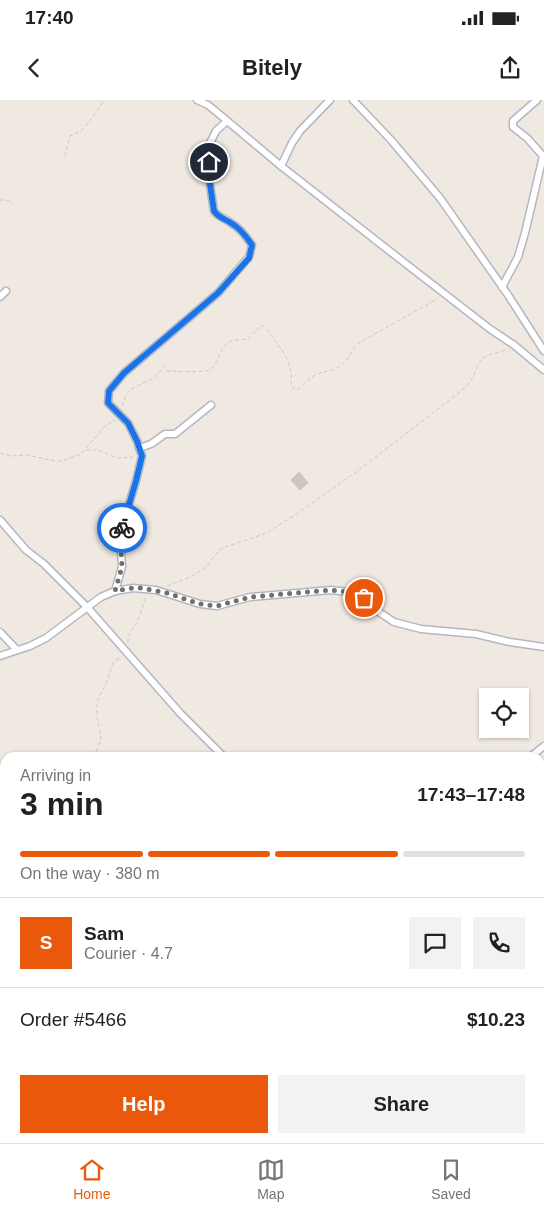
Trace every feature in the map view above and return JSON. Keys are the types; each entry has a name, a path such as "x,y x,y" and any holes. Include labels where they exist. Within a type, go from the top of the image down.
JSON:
{"street":[{"path":"197,100 208,105 281,166 544,370"},
{"path":"281,166 300,131 330,100"},
{"path":"353,100 391,140 440,198 544,351"},
{"path":"502,287 518,257 543,156 527,138 515,130 513,127 514,121 537,100"},
{"path":"115,591 122,567 120,533 142,456 128,423 108,403 109,391 124,373 218,293 249,258 252,245 246,236 232,223 217,215 214,211 209,178 209,145 216,131 227,121"},
{"path":"0,297 6,291"},
{"path":"140,448 152,444 165,434 175,434 211,405"},
{"path":"0,520 26,550 44,564 87,607 180,713 219,752"},
{"path":"0,656 30,646 46,638 101,597 115,591 133,588 152,590 200,604 217,606 250,597 331,590 348,592 364,598 379,612 394,622 421,629 476,634 544,648"},
{"path":"0,632 17,650"}],"path":[{"path":"64,156 70,136 85,127 105,100"},
{"path":"0,200 12,203"},
{"path":"166,371 207,372 214,366 228,343 232,340 248,339 262,325 284,352 292,371 291,386 295,390 315,375 331,371 340,366 346,361 357,344 436,299 442,292"},
{"path":"96,752 101,739 97,716 97,701 113,663 123,658 129,650 128,636 137,623 152,590 192,576 203,569 222,548 267,533 298,513 360,470 460,392 474,376 482,360 488,356 508,350 514,345"},
{"path":"0,453 60,461 77,456 86,450 105,426 114,421 119,414 126,395 131,389 154,378 164,365"},
{"path":"86,450 98,450 120,458 142,456"}],"building":[{"path":"299,472 308,483 300,490 291,480"}],"way so far":[{"path":"122,528 120,533 122,567 115,591 133,588 156,590 200,604 217,606 250,597 331,590 348,592 364,598"}],"route":[{"path":"122,528 142,456 128,423 108,403 109,391 124,373 156,344 218,293 249,258 252,245 246,236 232,223 217,215 214,211 209,178 209,162"}]}
